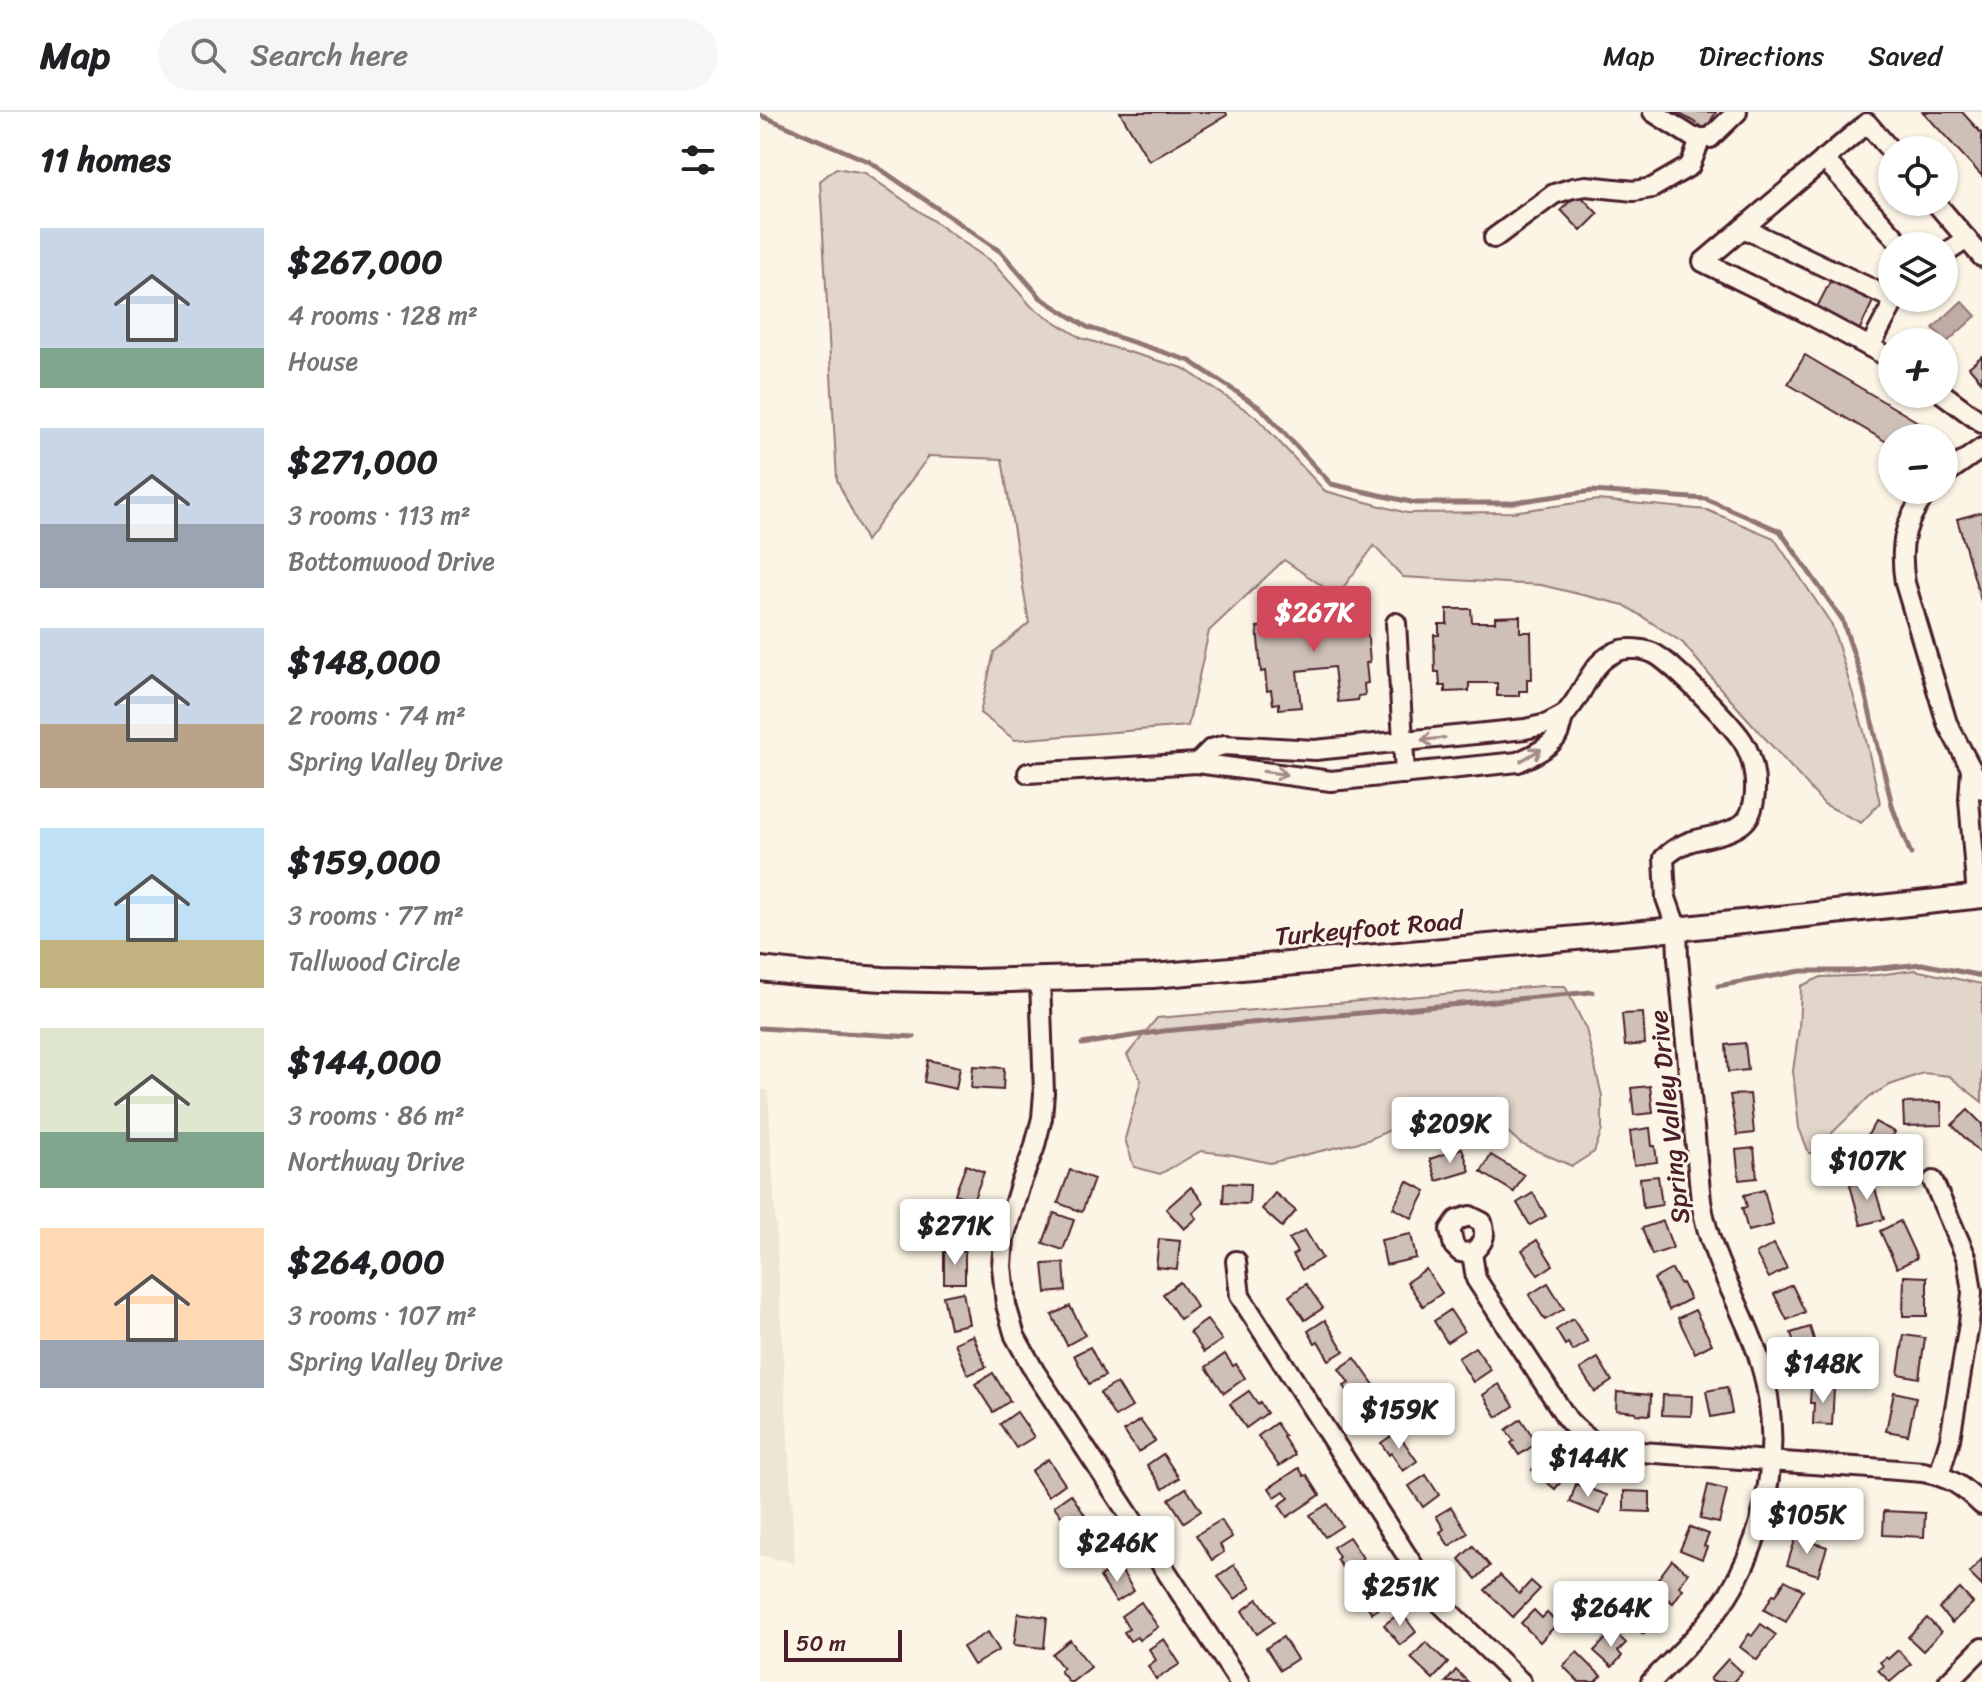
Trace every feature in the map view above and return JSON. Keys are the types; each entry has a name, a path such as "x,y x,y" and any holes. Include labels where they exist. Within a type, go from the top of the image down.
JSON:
{"main road":[{"name":"Turkeyfoot Road","path":"760,969 883,979 975,981 1153,976 1677,929 1979,896"}],"street":[{"path":"1653,112 1694,138 1710,138 1737,112"},
{"path":"1878,136 1867,123 1703,262 1878,351"},
{"path":"1494,238 1554,194 1586,186 1634,191 1652,188 1690,166 1701,138"},
{"path":"1824,159 1890,232"},
{"path":"1947,216 1982,257"},
{"path":"1743,228 1878,291"},
{"path":"1958,245 1967,239"},
{"path":"1870,347 1889,312"},
{"path":"1958,405 1982,423"},
{"path":"1958,465 1982,448"},
{"path":"1919,504 1909,519 1903,541 1905,583 1947,723 1982,789"},
{"path":"1396,623 1405,774"},
{"name":"Spring Valley Drive","path":"1564,715 1592,671 1607,656 1624,649 1651,652 1665,660 1743,741 1752,762 1755,784 1753,806 1747,819 1732,829 1673,849 1664,858 1666,898 1677,929 1705,1225 1719,1266 1757,1353 1768,1391 1771,1460 1765,1502 1748,1557 1728,1595 1711,1619 1651,1682"},
{"path":"1197,763 1211,749 1224,745 1315,750 1525,729 1547,724 1564,715"},
{"path":"1028,773 1197,763 1331,781 1518,762 1536,754 1557,738 1564,715"},
{"path":"1971,770 1969,799 1979,896"},
{"path":"1040,980 1042,1118 1004,1238 1002,1266 1006,1305 1015,1336 1035,1372 1239,1682"},
{"path":"1933,1181 1976,1279 1950,1439 1939,1475"},
{"path":"1472,1253 1476,1279 1568,1420 1586,1439 1599,1446 1613,1450 1923,1472 1957,1482 1982,1505"},
{"path":"1236,1261 1240,1296 1416,1570 1439,1602 1521,1682"},
{"path":"1948,1682 1982,1648"}],"shaded area":[{"path":"836,168 865,173 993,263 1032,307 1081,338 1183,368 1255,416 1325,491 1407,513 1512,512 1598,500 1707,510 1774,538 1832,625 1864,731 1880,803 1861,823 1824,804 1683,643 1624,605 1541,585 1403,577 1374,546 1337,596 1284,560 1209,631 1188,726 1015,740 980,713 994,652 1029,623 1002,459 929,456 866,541 837,480 820,181"},
{"path":"1962,301 1976,316 1958,332 1958,328 1933,328 1950,312 1958,312 1958,305"},
{"path":"1914,970 1982,984 1982,1102 1949,1076 1923,1073 1870,1096 1832,1133 1823,1153 1809,1153 1799,1128 1793,1071 1801,986 1821,977"},
{"path":"1565,986 1586,1029 1602,1096 1602,1130 1594,1152 1572,1166 1521,1144 1484,1110 1459,1106 1414,1113 1401,1125 1368,1140 1270,1163 1201,1151 1160,1174 1134,1167 1125,1139 1141,1080 1127,1055 1157,1018"},
{"path":"760,1089 768,1090 795,1563 760,1555"}],"building":[{"path":"1120,112 1226,112 1227,115 1149,161"},
{"path":"1677,112 1716,112 1706,129"},
{"path":"1923,112 1962,112 1982,134 1982,176 1958,150 1958,136 1945,136"},
{"path":"1578,193 1598,214 1581,231 1561,210"},
{"path":"1833,276 1875,297 1859,331 1816,309"},
{"path":"1805,355 1878,398 1878,408 1894,408 1921,424 1878,424 1878,437 1788,384"},
{"path":"1982,356 1982,382 1969,367"},
{"path":"1982,512 1982,604 1957,519"},
{"path":"1356,609 1357,618 1366,617 1370,662 1366,663 1368,683 1364,684 1365,695 1358,696 1358,700 1338,702 1334,667 1297,671 1301,707 1279,709 1279,703 1273,704 1271,690 1267,691 1265,671 1261,672 1257,627 1268,626 1267,617 1295,614 1296,621 1324,619 1323,612"},
{"path":"1447,609 1471,609 1472,622 1495,622 1495,617 1520,616 1520,632 1531,632 1532,679 1527,679 1527,691 1519,691 1519,696 1497,696 1497,683 1469,683 1469,691 1445,692 1445,686 1440,686 1439,672 1435,672 1434,635 1439,635 1439,624 1447,624"},
{"path":"1643,1013 1645,1044 1625,1046 1622,1014"},
{"path":"1745,1043 1748,1070 1728,1072 1726,1045"},
{"path":"928,1060 960,1067 956,1089 924,1082"},
{"path":"973,1066 1004,1068 1003,1090 971,1088"},
{"path":"1650,1086 1653,1113 1634,1115 1631,1088"},
{"path":"1750,1094 1754,1133 1737,1135 1730,1095"},
{"path":"1941,1102 1942,1125 1904,1126 1903,1103"},
{"path":"1968,1110 1982,1124 1981,1154 1952,1125"},
{"path":"1875,1122 1895,1132 1874,1170 1855,1159"},
{"path":"1650,1128 1657,1162 1634,1165 1630,1131"},
{"path":"1462,1148 1470,1171 1437,1181 1430,1159"},
{"path":"1754,1148 1757,1178 1739,1180 1736,1150"},
{"path":"1491,1155 1524,1175 1514,1192 1481,1172"},
{"path":"966,1165 984,1172 973,1201 955,1194"},
{"path":"1070,1170 1094,1179 1082,1212 1058,1203"},
{"path":"1658,1176 1662,1205 1643,1208 1640,1178"},
{"path":"1872,1179 1884,1219 1861,1225 1850,1185"},
{"path":"1407,1181 1426,1191 1412,1218 1393,1208"},
{"path":"1224,1183 1250,1184 1249,1204 1223,1203"},
{"path":"1191,1187 1204,1203 1193,1213 1197,1218 1184,1229 1166,1209"},
{"path":"1764,1190 1773,1225 1748,1231 1742,1208 1747,1207 1744,1195"},
{"path":"1275,1193 1296,1211 1282,1227 1262,1209"},
{"path":"1533,1193 1546,1216 1530,1225 1517,1203"},
{"path":"952,1205 970,1209 965,1239 935,1233 938,1217 949,1219"},
{"path":"1054,1213 1074,1220 1063,1250 1043,1243"},
{"path":"1663,1221 1673,1248 1652,1255 1642,1228"},
{"path":"1900,1221 1917,1258 1897,1268 1880,1231"},
{"path":"1305,1230 1322,1258 1302,1270 1293,1255 1297,1252 1289,1239"},
{"path":"1411,1234 1416,1258 1386,1265 1381,1240"},
{"path":"1159,1239 1180,1241 1177,1269 1156,1267"},
{"path":"1537,1240 1553,1265 1538,1275 1522,1250"},
{"path":"1774,1244 1787,1268 1769,1278 1756,1254"},
{"path":"965,1251 965,1283 944,1283 944,1252"},
{"path":"1064,1263 1066,1291 1046,1293 1043,1264"},
{"path":"1426,1269 1442,1293 1423,1306 1407,1282"},
{"path":"1672,1269 1690,1299 1669,1310 1654,1279"},
{"path":"1904,1276 1927,1277 1927,1316 1903,1316"},
{"path":"1180,1282 1197,1307 1180,1319 1163,1294"},
{"path":"1548,1283 1564,1309 1545,1320 1529,1295"},
{"path":"1306,1284 1323,1308 1305,1320 1289,1296"},
{"path":"1792,1285 1805,1312 1787,1320 1774,1294"},
{"path":"963,1292 969,1324 950,1328 943,1296"},
{"path":"1070,1306 1085,1335 1067,1345 1052,1315"},
{"path":"1450,1310 1464,1331 1447,1342 1434,1321"},
{"path":"1695,1310 1712,1344 1695,1353 1678,1318"},
{"path":"1573,1319 1588,1342 1573,1351 1568,1343 1565,1345 1556,1330"},
{"path":"1207,1320 1222,1340 1204,1352 1190,1332"},
{"path":"1325,1320 1344,1351 1329,1360 1308,1331"},
{"path":"1810,1327 1819,1355 1800,1361 1791,1333"},
{"path":"973,1335 986,1367 968,1375 955,1343"},
{"path":"1904,1335 1925,1338 1919,1378 1898,1374"},
{"path":"1090,1347 1105,1376 1089,1384 1074,1355"},
{"path":"1475,1347 1491,1370 1473,1382 1458,1358"},
{"path":"1225,1354 1245,1378 1224,1393 1206,1367"},
{"path":"1355,1358 1374,1385 1353,1399 1344,1386 1349,1383 1339,1369"},
{"path":"1598,1358 1612,1381 1595,1392 1580,1369"},
{"path":"993,1373 1010,1401 993,1412 975,1384"},
{"path":"1117,1383 1132,1407 1115,1417 1100,1393"},
{"path":"1499,1384 1514,1406 1497,1417 1483,1395"},
{"path":"1727,1387 1732,1413 1711,1417 1706,1391"},
{"path":"1811,1387 1834,1388 1832,1425 1813,1424"},
{"path":"1249,1391 1267,1413 1246,1428 1230,1404"},
{"path":"1617,1392 1651,1395 1650,1415 1616,1410"},
{"path":"1894,1392 1916,1397 1908,1435 1886,1431"},
{"path":"1375,1395 1393,1422 1376,1433 1358,1407"},
{"path":"1663,1395 1692,1396 1691,1416 1662,1415"},
{"path":"1017,1412 1034,1437 1016,1448 1000,1424"},
{"path":"1521,1419 1537,1443 1519,1455 1506,1430"},
{"path":"1140,1420 1155,1441 1138,1452 1124,1431"},
{"path":"1276,1423 1295,1455 1279,1466 1258,1436"},
{"path":"1397,1432 1417,1461 1403,1471 1381,1443"},
{"path":"1163,1454 1179,1478 1163,1489 1147,1465"},
{"path":"1545,1455 1568,1473 1555,1489 1532,1470"},
{"path":"1048,1459 1065,1484 1048,1496 1031,1471"},
{"path":"1299,1468 1320,1495 1287,1517 1279,1505 1289,1498 1284,1491 1275,1497 1269,1488"},
{"path":"1426,1475 1439,1495 1423,1507 1409,1486"},
{"path":"1576,1484 1607,1495 1600,1514 1570,1502"},
{"path":"1708,1485 1727,1490 1719,1523 1700,1519"},
{"path":"1186,1488 1201,1511 1184,1522 1169,1499"},
{"path":"1624,1491 1650,1492 1650,1512 1624,1511"},
{"path":"1071,1494 1088,1520 1072,1531 1054,1506"},
{"path":"1813,1497 1833,1502 1824,1531 1801,1525 1806,1506 1810,1507"},
{"path":"1328,1504 1342,1526 1325,1537 1310,1515"},
{"path":"1451,1507 1468,1533 1449,1546 1440,1532 1444,1529 1436,1516"},
{"path":"1884,1511 1925,1513 1924,1537 1883,1535"},
{"path":"1221,1520 1232,1537 1220,1545 1224,1552 1212,1560 1196,1535"},
{"path":"1690,1527 1709,1534 1702,1559 1680,1550"},
{"path":"1095,1531 1111,1554 1094,1566 1078,1542"},
{"path":"1349,1537 1363,1558 1344,1571 1333,1547"},
{"path":"1796,1537 1827,1547 1818,1575 1787,1565"},
{"path":"1473,1546 1490,1566 1476,1579 1459,1559"},
{"path":"1982,1559 1982,1586 1969,1573"},
{"path":"1672,1560 1688,1573 1679,1586 1683,1589 1673,1603 1652,1587"},
{"path":"1118,1565 1134,1591 1116,1602 1100,1577"},
{"path":"1234,1565 1251,1587 1235,1599 1218,1577"},
{"path":"1375,1575 1391,1600 1372,1613 1363,1600 1367,1597 1360,1586"},
{"path":"1500,1575 1519,1594 1531,1581 1540,1589 1513,1617 1485,1590"},
{"path":"1785,1580 1803,1590 1786,1622 1764,1610"},
{"path":"1960,1589 1973,1603 1952,1623 1939,1608"},
{"path":"1258,1599 1274,1622 1257,1634 1242,1611"},
{"path":"1649,1600 1663,1613 1643,1634 1629,1621"},
{"path":"1141,1602 1158,1627 1139,1640 1137,1637 1130,1641 1124,1632 1129,1629 1121,1616"},
{"path":"1534,1610 1542,1618 1547,1613 1558,1623 1540,1642 1521,1623"},
{"path":"1401,1612 1416,1632 1400,1645 1384,1625"},
{"path":"1018,1613 1047,1617 1044,1648 1014,1645"},
{"path":"1927,1618 1941,1632 1923,1651 1908,1637"},
{"path":"1761,1624 1776,1635 1757,1660 1740,1647"},
{"path":"1613,1631 1626,1643 1618,1651 1622,1656 1612,1667 1594,1651"},
{"path":"988,1632 999,1650 974,1665 963,1647"},
{"path":"1283,1637 1297,1659 1280,1670 1266,1648"},
{"path":"1164,1639 1180,1664 1156,1679 1148,1666 1156,1660 1149,1649"},
{"path":"1070,1640 1091,1667 1072,1682 1060,1671 1063,1668 1052,1654"},
{"path":"1426,1642 1448,1663 1433,1679 1411,1658"},
{"path":"1898,1650 1911,1664 1890,1682 1878,1670 1883,1666 1880,1662"},
{"path":"1577,1652 1601,1676 1595,1682 1579,1682 1563,1666"},
{"path":"1728,1659 1742,1672 1733,1682 1713,1682 1710,1679"},
{"path":"1456,1670 1468,1682 1446,1682"}],"waterway":[{"path":"760,115 870,162 1001,252 1041,298 1087,327 1190,361 1262,409 1331,484 1415,503 1508,503 1592,491 1706,499 1780,531 1842,619 1861,676 1893,809 1911,854"},
{"path":"1718,986 1801,971 1852,971 1922,964 1982,976"},
{"path":"1082,1044 1163,1031 1592,992"},
{"path":"760,1028 914,1037"}]}
